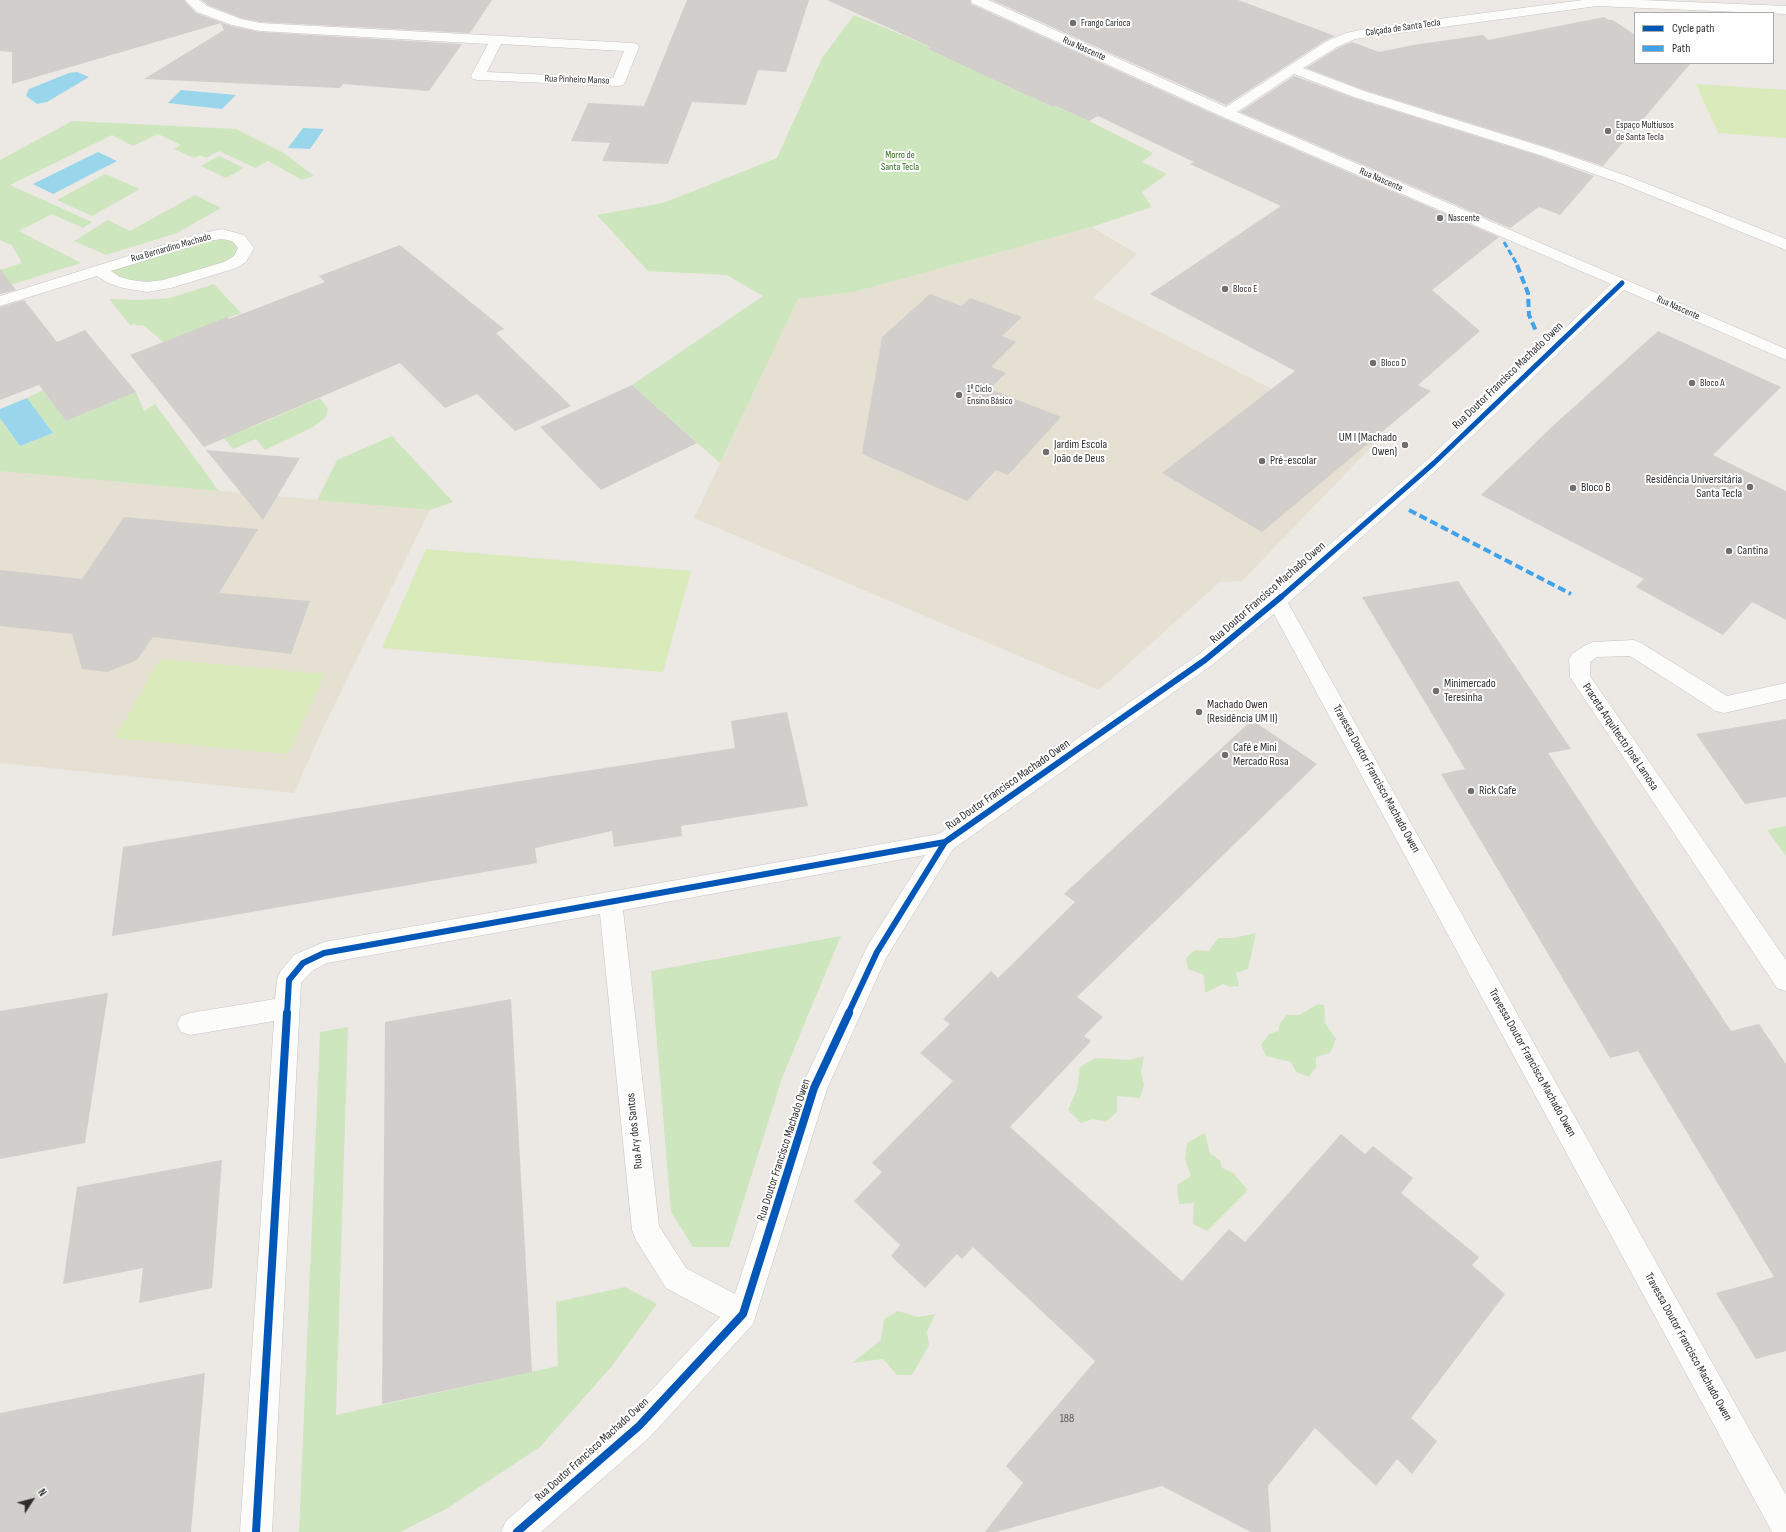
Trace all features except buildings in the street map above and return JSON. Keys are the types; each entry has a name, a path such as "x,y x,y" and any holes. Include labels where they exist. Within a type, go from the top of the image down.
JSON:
{"street":[{"name":"Rua Pinheiro Manso","path":"191,0 202,9 237,22 260,27 632,47 618,82 478,76 497,40"},
{"name":"Rua Nascente","path":"977,0 1226,113 1786,355"},
{"name":"Calçada de Santa Tecla","path":"1226,113 1262,91 1293,68 1332,44 1351,36 1598,1 1786,10"},
{"path":"1293,68 1359,94 1545,152 1625,180 1786,245"},
{"name":"Rua Bernardino Machado","path":"0,301 98,270 205,237 222,234 238,238 246,248 240,259 230,265 165,285 147,287 128,285 114,280 98,270"},
{"name":"Rua Doutor Francisco Machado Owen","path":"517,1532 639,1426 743,1314 814,1088 877,952 945,842 1205,660 1277,601 1434,462 1622,283"},
{"name":"Travessa Doutor Francisco Machado Owen","path":"1277,601 1786,1526"},
{"name":"Praceta Arquitecto José Lamosa","path":"1786,691 1724,705 1634,648 1593,650 1579,659 1580,678 1786,980"},
{"path":"256,1532 289,980 303,963 324,953 945,842"},
{"name":"Rua Ary dos Santos","path":"610,901 646,1230 676,1278 743,1314"},
{"path":"190,1024 287,1008"}],"shaded area":[{"name":"Jardim Escola João de Deus","path":"1092,227 1137,254 1093,298 1376,442 1242,581 1220,582 1099,690 694,518 798,299 854,292"},
{"path":"0,471 430,510 323,728 294,793 0,763"}],"green space":[{"name":"Morro de Santa Tecla","path":"854,15 931,47 928,49 947,58 950,57 976,71 1034,96 1031,97 1053,107 1056,106 1089,121 1153,153 1142,162 1167,174 1142,192 1152,207 1092,227 854,292 798,299 720,463 632,385 763,296 727,275 648,271 597,215 663,203 777,158 822,58"},
{"path":"1696,84 1786,90 1786,138 1718,133"},
{"path":"72,121 236,129 284,153 314,176 302,180 268,161 255,168 219,151 206,158 200,155 194,158 174,149 181,145 158,134 133,146 112,135 10,185 92,222 83,228 52,214 19,231 81,263 0,288 0,270 22,263 11,244 0,240 0,160"},
{"path":"219,156 244,168 226,178 201,166"},
{"path":"105,174 140,189 92,216 57,200"},
{"path":"195,195 221,208 177,233 106,255 74,241 108,220 130,231"},
{"path":"205,237 238,238 240,259 147,287 98,270"},
{"path":"214,284 241,313 163,342 143,325 130,325 109,299 138,300 170,298"},
{"path":"211,380 250,428 320,398 328,409 325,418 313,427 265,450 256,439 233,449 223,437 203,446 166,398"},
{"path":"43,390 66,421 136,392 144,411 155,404 219,491 0,471 0,418 20,446 53,433 27,398"},
{"path":"392,436 453,502 430,510 317,500 337,460"},
{"path":"426,549 691,571 663,672 382,648"},
{"path":"160,659 325,674 288,754 115,738"},
{"path":"1786,826 1786,856 1767,830"},
{"path":"1256,933 1248,969 1236,973 1239,986 1230,987 1223,984 1205,993 1204,975 1188,969 1186,958 1195,950 1209,951 1218,938 1233,938"},
{"path":"841,936 782,1078 729,1247 693,1247 671,1212 651,971"},
{"path":"1318,1004 1324,1005 1325,1023 1336,1039 1330,1053 1316,1057 1316,1067 1309,1077 1296,1072 1291,1062 1266,1056 1261,1045 1269,1034 1278,1031 1280,1023 1287,1015 1299,1015"},
{"path":"348,1027 336,1415 558,1366 556,1302 625,1287 657,1304 612,1366 540,1447 446,1509 400,1532 299,1532 320,1032"},
{"path":"1144,1056 1141,1072 1144,1085 1140,1098 1117,1096 1117,1112 1106,1122 1093,1119 1081,1123 1068,1110 1077,1089 1080,1067 1096,1058 1130,1060"},
{"path":"1205,1133 1210,1154 1220,1160 1222,1168 1233,1173 1248,1190 1207,1231 1193,1224 1194,1203 1179,1204 1177,1185 1191,1176 1185,1159 1187,1143"},
{"path":"898,1311 918,1317 935,1314 927,1332 929,1345 912,1375 897,1375 883,1359 852,1363 881,1340 884,1319"}],"water":[{"path":"77,72 89,77 47,102 37,104 26,96 29,89 69,73"},
{"path":"181,90 236,95 222,109 168,103"},
{"path":"303,128 324,129 310,149 288,148"},
{"path":"98,152 117,161 53,194 33,184"},
{"path":"27,398 53,433 20,446 0,418 0,409"}],"marked path":[{"path":"1504,242 1518,267 1528,293 1529,315 1536,331"},
{"path":"1409,510 1571,594"}],"cycle path":[{"path":"517,1532 639,1426 743,1314 814,1088 877,952 945,842 1205,660 1277,601 1434,463 1622,283"},
{"path":"256,1532 289,980 303,963 324,953 945,842"}],"place":[{"name":"Frango Carioca","path":"1073,23"},
{"name":"Espaço Multiusos de Santa Tecla","path":"1608,131"},
{"name":"Nascente","path":"1440,218"},
{"name":"Bloco E","path":"1225,289"},
{"name":"Bloco D","path":"1373,363"},
{"name":"Bloco A","path":"1692,383"},
{"name":"1º Ciclo Ensino Básico","path":"959,395"},
{"name":"UM I (Machado Owen)","path":"1405,445"},
{"name":"Jardim Escola João de Deus","path":"1046,452"},
{"name":"Pré-escolar","path":"1262,461"},
{"name":"Residência Universitária Santa Tecla","path":"1750,487"},
{"name":"Bloco B","path":"1573,488"},
{"name":"Cantina","path":"1729,551"},
{"name":"Minimercado Teresinha","path":"1436,691"},
{"name":"Machado Owen (Residência UM II)","path":"1199,712"},
{"name":"Café e Mini Mercado Rosa","path":"1225,755"},
{"name":"Rick Cafe","path":"1471,791"}]}
